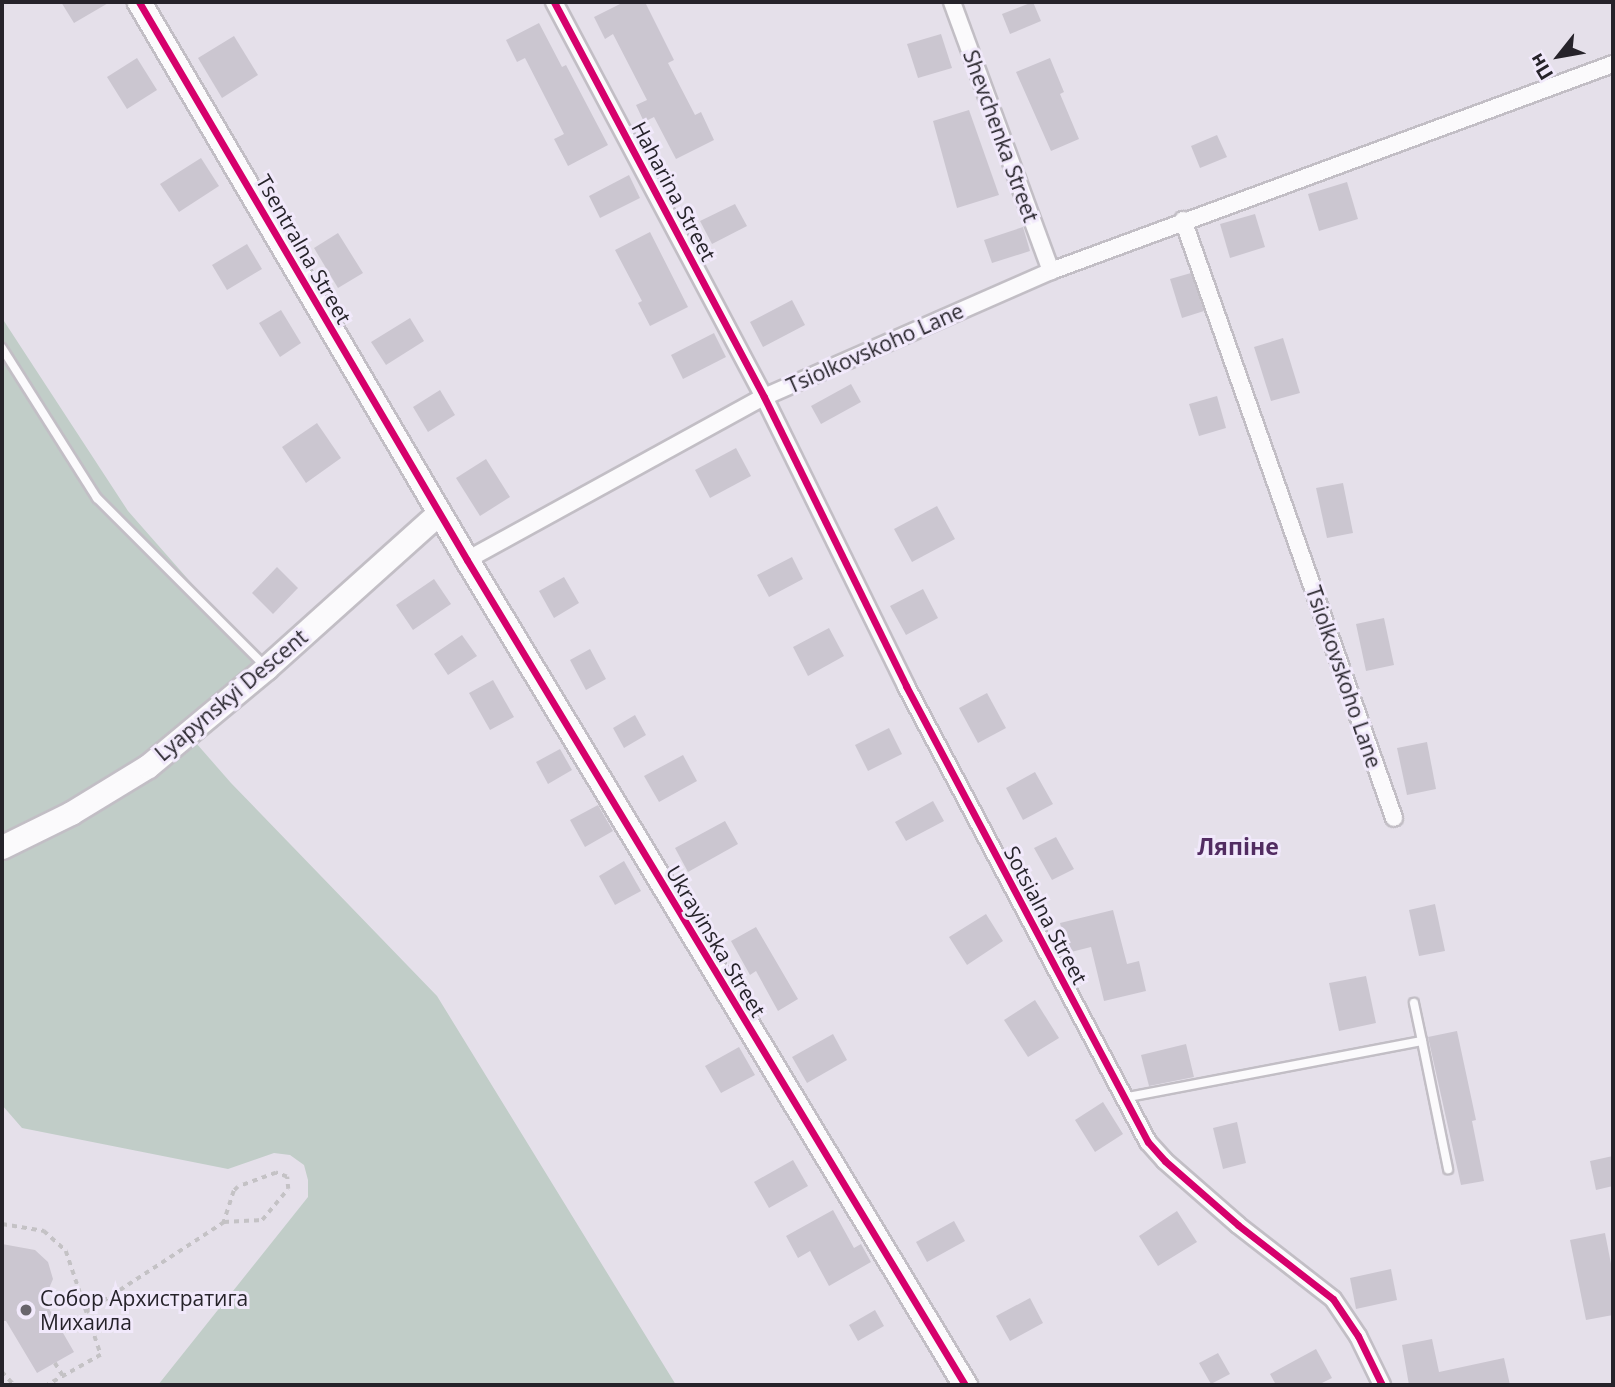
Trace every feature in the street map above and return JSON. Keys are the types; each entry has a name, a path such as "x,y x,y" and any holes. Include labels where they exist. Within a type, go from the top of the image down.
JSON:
{"street":[{"name":"Tsentralna Street","path":"139,2 439,513"},
{"name":"Haharina Street","path":"554,2 764,397"},
{"name":"Shevchenka Street","path":"952,2 1051,271"},
{"name":"Tsiolkovskoho Lane","path":"467,561 764,397 1051,271 1183,220 1613,64"},
{"name":"Tsiolkovskoho Lane","path":"1183,220 1394,818"},
{"name":"Sotsialna Street","path":"764,397 906,686 1148,1142 1165,1161 1285,1265 1333,1299 1358,1336 1382,1385"},
{"name":"Ukrayinska Street","path":"439,513 965,1385"},
{"name":"Lyapynskyi Descent","path":"2,847 71,813 148,766 266,667 439,513"}],"lane":[{"path":"2,348 97,498 266,667"},
{"path":"1414,1003 1448,1169"},
{"path":"1123,1098 1422,1041"}],"path":[{"path":"86,1312 224,1222 262,1220 288,1189 287,1177 276,1173 238,1187 234,1191 224,1222"},
{"path":"2,1224 44,1231 66,1251 101,1355 48,1385"},
{"path":"55,1363 63,1377"},
{"path":"2,1374 14,1385"}],"shaded area":[{"path":"2,318 128,511 266,668 189,735 231,783 437,996 676,1385 158,1385 308,1197 308,1180 304,1165 290,1155 274,1153 228,1169 22,1128 2,1105"}],"building":[{"path":"61,2 110,2 74,23"},
{"path":"624,2 645,2 674,60 668,63 695,115 701,112 714,140 676,159 654,117 644,122 636,105 647,100 613,34 605,39 594,17"},
{"path":"1033,2 1041,21 1010,34 1002,14"},
{"path":"539,23 562,67 566,65 608,145 568,166 554,139 564,134 525,58 517,62 506,40"},
{"path":"941,34 952,68 918,78 907,44"},
{"path":"234,36 258,75 222,98 198,58"},
{"path":"137,58 157,90 127,109 107,77"},
{"path":"1050,58 1064,92 1060,94 1079,139 1051,151 1016,72"},
{"path":"969,110 999,195 957,208 933,121"},
{"path":"1217,135 1227,157 1200,168 1191,146"},
{"path":"201,158 219,186 179,212 160,184"},
{"path":"629,175 640,198 600,218 589,196"},
{"path":"1347,182 1358,219 1319,231 1308,194"},
{"path":"735,204 747,226 712,244 700,221"},
{"path":"1255,214 1265,247 1230,258 1220,224"},
{"path":"1023,227 1030,251 992,263 984,240"},
{"path":"650,232 688,307 650,326 638,303 642,301 615,250"},
{"path":"338,233 363,273 338,288 314,248"},
{"path":"247,244 262,269 227,290 212,265"},
{"path":"1191,273 1204,311 1182,318 1170,279"},
{"path":"792,300 805,325 763,347 750,322"},
{"path":"281,310 301,343 280,357 259,323"},
{"path":"410,318 424,341 386,365 371,342"},
{"path":"714,333 726,357 683,379 671,355"},
{"path":"1283,338 1300,393 1271,401 1254,347"},
{"path":"851,384 861,402 821,424 811,406"},
{"path":"440,390 455,415 428,432 413,407"},
{"path":"1217,396 1226,428 1199,436 1189,404"},
{"path":"317,423 341,458 306,483 282,447"},
{"path":"736,448 751,476 710,498 695,470"},
{"path":"486,459 510,497 480,516 456,478"},
{"path":"1343,483 1353,533 1327,538 1316,488"},
{"path":"937,506 955,539 912,562 894,529"},
{"path":"792,557 803,579 769,597 757,575"},
{"path":"277,567 298,588 273,614 252,593"},
{"path":"564,577 579,603 554,618 539,591"},
{"path":"434,579 451,604 413,630 396,605"},
{"path":"923,589 938,618 906,635 890,606"},
{"path":"1384,618 1394,665 1366,671 1356,624"},
{"path":"829,628 844,656 808,676 793,647"},
{"path":"462,635 477,656 448,675 434,654"},
{"path":"590,649 606,679 586,690 570,660"},
{"path":"493,680 514,717 490,730 469,693"},
{"path":"987,693 1006,728 978,743 959,708"},
{"path":"635,715 646,735 624,748 613,728"},
{"path":"889,728 902,754 868,771 855,745"},
{"path":"1427,742 1436,789 1407,795 1397,748"},
{"path":"560,749 572,770 548,784 536,762"},
{"path":"683,755 697,781 659,802 644,776"},
{"path":"1035,772 1053,804 1023,820 1006,788"},
{"path":"933,801 944,821 906,841 895,822"},
{"path":"598,805 613,831 585,847 570,820"},
{"path":"725,821 738,844 688,872 675,848"},
{"path":"1056,837 1074,869 1052,880 1034,848"},
{"path":"624,861 641,891 615,905 599,876"},
{"path":"1435,904 1445,951 1419,956 1409,910"},
{"path":"1113,910 1127,964 1139,961 1146,991 1104,1001 1091,947 1067,953 1060,923"},
{"path":"986,914 1003,941 967,965 949,937"},
{"path":"756,927 798,999 778,1011 756,971 750,975 731,941"},
{"path":"1366,976 1376,1023 1339,1031 1329,983"},
{"path":"1035,1000 1059,1038 1028,1057 1004,1020"},
{"path":"1457,1031 1476,1120 1472,1121 1484,1181 1461,1185 1428,1037"},
{"path":"833,1034 847,1060 807,1083 792,1057"},
{"path":"1186,1044 1194,1077 1149,1086 1141,1055"},
{"path":"739,1047 755,1075 721,1093 705,1066"},
{"path":"1103,1102 1123,1134 1095,1152 1075,1120"},
{"path":"1237,1122 1246,1163 1223,1169 1213,1128"},
{"path":"1613,1156 1613,1186 1596,1190 1590,1161"},
{"path":"793,1160 808,1186 769,1208 754,1182"},
{"path":"833,1210 854,1248 861,1244 871,1262 829,1286 810,1251 798,1258 786,1236"},
{"path":"1177,1211 1197,1242 1158,1266 1139,1236"},
{"path":"954,1221 965,1241 927,1262 916,1242"},
{"path":"1605,1233 1613,1274 1613,1315 1586,1320 1570,1240"},
{"name":"Собор Архистратига Михаила","path":"2,1244 35,1250 48,1262 53,1279 44,1300 74,1352 37,1373 6,1321 2,1321"},
{"path":"1391,1269 1397,1300 1356,1309 1350,1278"},
{"path":"1030,1298 1043,1323 1010,1341 996,1316"},
{"path":"875,1310 884,1326 858,1341 849,1325"},
{"path":"1432,1339 1439,1372 1504,1358 1510,1385 1409,1385 1402,1345"},
{"path":"1316,1349 1332,1378 1318,1385 1276,1385 1270,1374"},
{"path":"1218,1353 1230,1374 1211,1384 1199,1363"}],"cycle path":[{"path":"139,2 467,560 965,1385"},
{"path":"554,2 764,397 906,686 1148,1142 1165,1161 1238,1225 1333,1299 1358,1336 1382,1385"}],"place":[{"name":"Собор Архистратига Михаила","path":"26,1310"}],"district":[{"name":"Ляпіне","path":"1238,846"}]}
